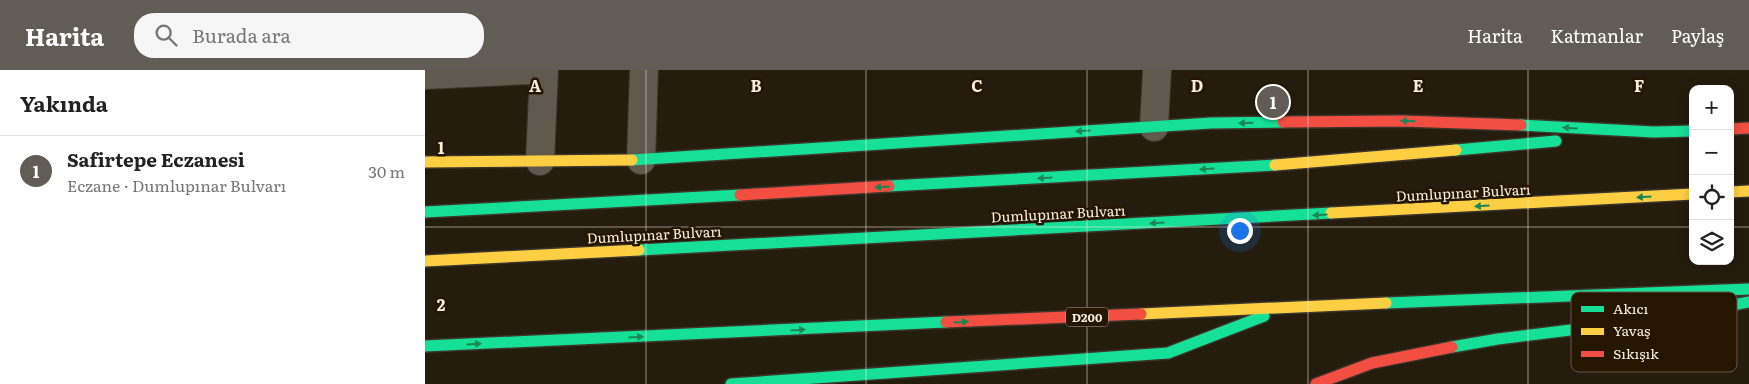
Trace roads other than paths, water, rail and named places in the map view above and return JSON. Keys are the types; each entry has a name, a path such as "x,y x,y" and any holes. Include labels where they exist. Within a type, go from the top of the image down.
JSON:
{"highway":[{"path":"425,162 641,160 1211,123 1471,122 1654,132"},
{"path":"1734,129 1749,128"},
{"path":"425,212 1308,163 1689,130"},
{"path":"1734,192 1749,191"},
{"name":"Dumlupınar Bulvarı","path":"425,261 1689,194"},
{"name":"D200","path":"1656,292 1749,288"},
{"name":"D200","path":"425,346 1571,296"},
{"path":"731,384 1168,353 1285,308"},
{"path":"1316,384 1373,363 1420,353 1498,339 1571,330"}],"street":[{"path":"425,74 529,70"},
{"path":"540,161 544,70"},
{"path":"641,160 644,70"},
{"path":"1154,127 1157,70"}],"place":[{"name":"Safirtepe Eczanesi","path":"1273,102"}]}
